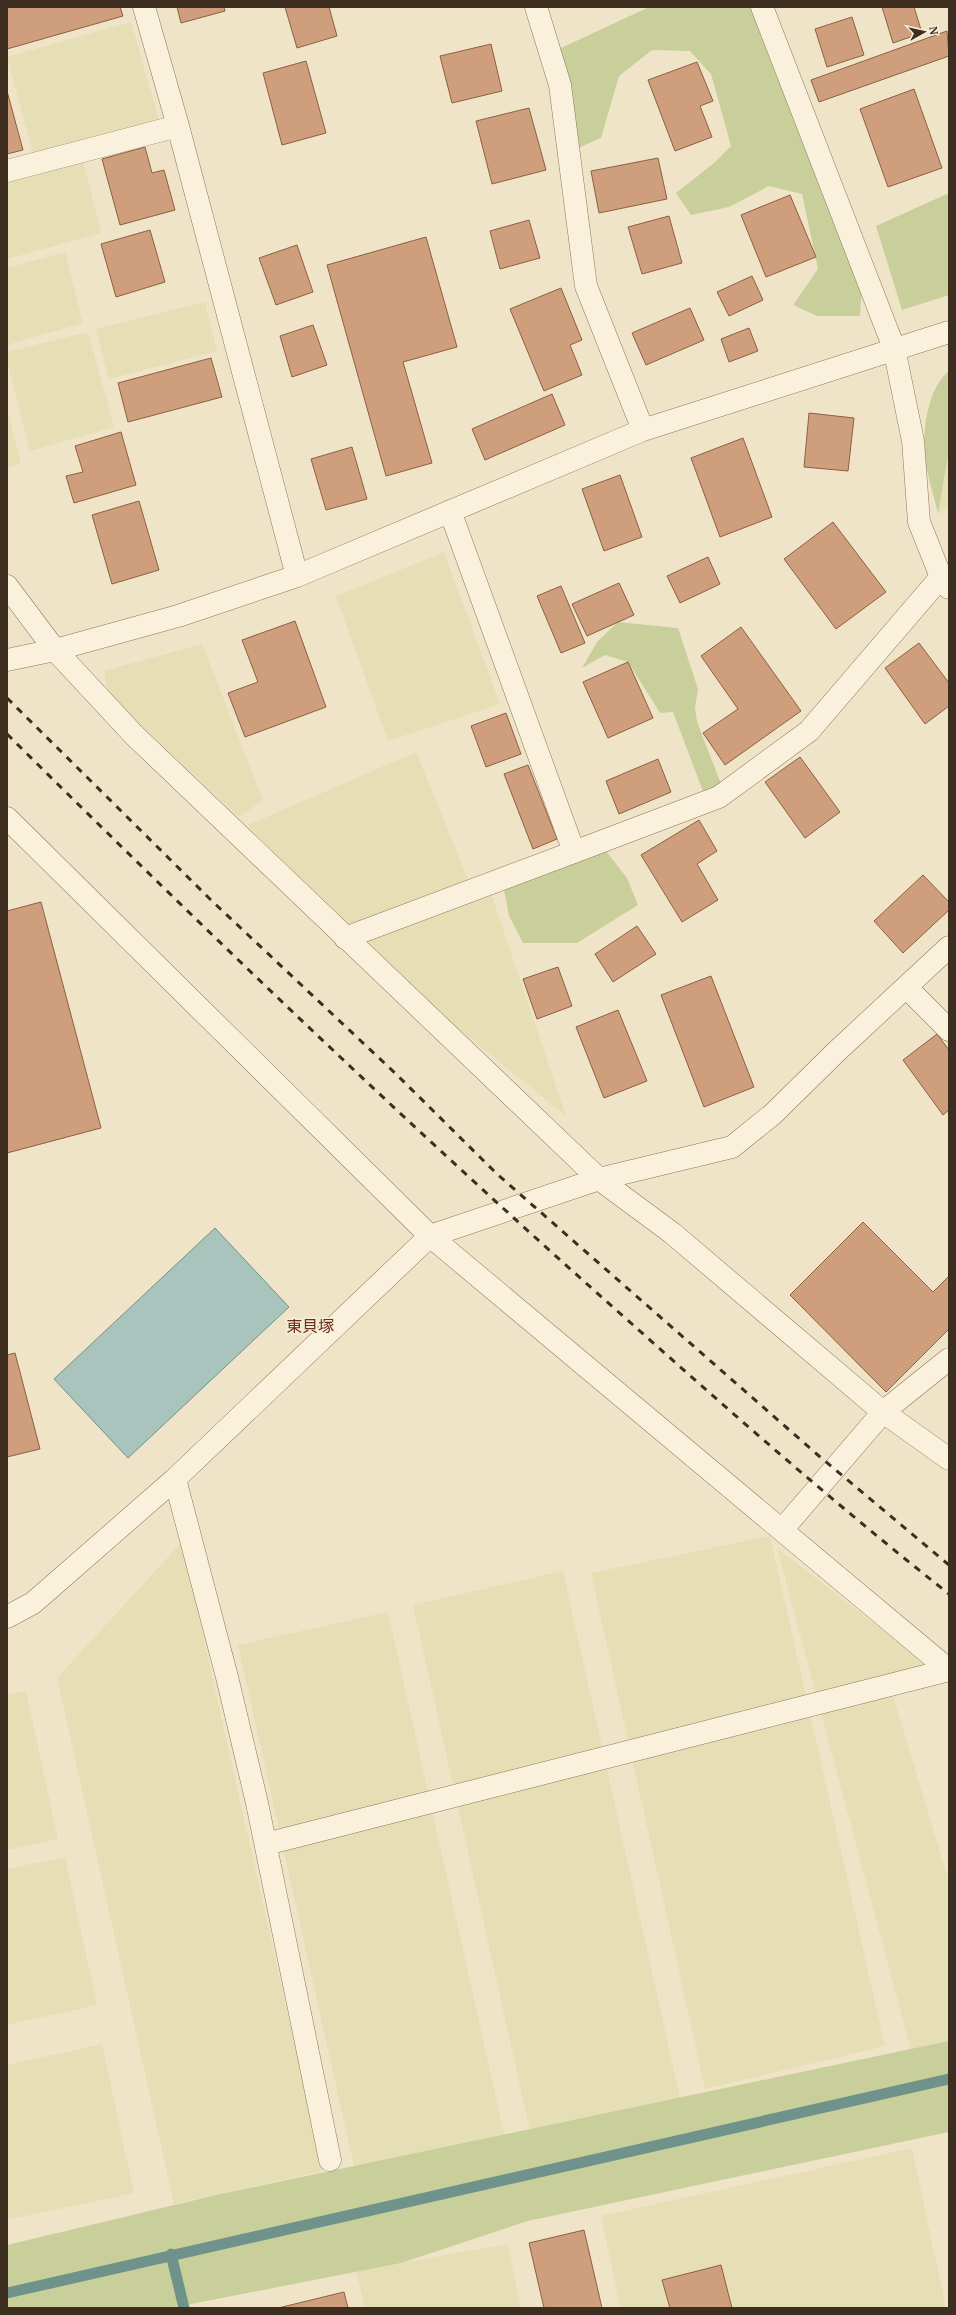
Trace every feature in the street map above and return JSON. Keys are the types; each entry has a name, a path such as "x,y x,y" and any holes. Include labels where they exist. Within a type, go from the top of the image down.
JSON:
{"street":[{"path":"144,7 178,126 297,576"},
{"path":"536,7 560,85 586,286 643,430"},
{"path":"345,938 719,797 809,731 945,582 919,522 913,441 894,348 762,7"},
{"path":"7,172 178,126"},
{"path":"7,660 55,650 178,616 297,576 643,430 894,348 949,332"},
{"path":"450,512 574,852"},
{"path":"7,586 55,650 134,735 599,1179 672,1233 883,1412 949,1459"},
{"path":"7,818 430,1236 949,1670"},
{"path":"7,1617 33,1603 175,1479 430,1236 599,1179 732,1147 772,1114 949,947"},
{"path":"906,987 949,1030"},
{"path":"782,1530 883,1412 949,1359"},
{"path":"175,1479 227,1677 266,1844 330,2160"},
{"path":"266,1844 949,1670"}],"shaded area":[{"path":"131,22 162,131 81,152 101,233 7,259 7,171 36,164 7,57"},
{"path":"65,252 83,323 7,345 7,268"},
{"path":"205,302 217,351 109,379 96,329"},
{"path":"88,332 114,427 30,451 7,362 7,352"},
{"path":"7,408 21,464 7,468"},
{"path":"949,450 949,506 938,514"},
{"path":"444,552 500,704 388,741 336,596"},
{"path":"202,644 263,800 239,817 109,696 104,671"},
{"path":"416,752 472,889 488,884 566,1116 341,933 248,825"},
{"path":"770,1536 885,2046 705,2089 591,1573"},
{"path":"182,1542 323,2171 174,2204 57,1678"},
{"path":"777,1548 927,1665 887,1676 949,1882 949,2044 912,2054"},
{"path":"563,1571 680,2098 530,2131 413,1605"},
{"path":"388,1612 505,2138 355,2171 238,1645"},
{"path":"26,1691 58,1839 7,1850 7,1695"},
{"path":"65,1857 97,2005 7,2025 7,1869"},
{"path":"102,2044 134,2193 7,2220 7,2065"},
{"path":"912,2148 946,2308 620,2308 601,2216"},
{"path":"508,2244 521,2308 365,2308 356,2271"}],"green space":[{"path":"649,7 754,7 863,268 860,316 817,316 793,305 818,269 802,194 769,186 729,207 691,215 676,193 714,163 731,146 711,74 690,51 652,50 619,76 601,138 569,152 559,49"},
{"path":"949,193 949,295 902,310 876,226"},
{"path":"949,371 949,450 938,514 926,464 924,446 926,423 931,398 942,378"},
{"path":"618,622 678,628 698,689 695,708 697,722 725,794 707,802 673,712 660,713 628,662 605,655 582,668 597,642"},
{"path":"606,851 627,878 638,905 577,943 523,943 509,916 502,879"},
{"path":"949,2041 949,2132 528,2221 401,2263 171,2308 7,2308 7,2245 216,2195"}],"water":[{"path":"215,1228 289,1307 128,1458 54,1379"}],"building":[{"path":"7,7 120,7 123,16 7,49"},
{"path":"177,7 224,7 225,11 181,23"},
{"path":"285,7 329,7 337,36 297,48"},
{"path":"882,7 914,7 922,33 893,43"},
{"path":"852,17 864,55 827,67 815,29"},
{"path":"947,31 949,56 819,102 811,80"},
{"path":"491,44 502,91 452,103 440,56"},
{"path":"306,61 326,133 282,145 263,73"},
{"path":"697,62 713,101 700,106 712,137 675,151 648,80"},
{"path":"914,89 942,168 888,187 860,109"},
{"path":"7,91 23,150 7,154"},
{"path":"529,108 546,170 492,184 476,121"},
{"path":"145,147 152,173 164,170 175,210 120,225 102,159"},
{"path":"658,158 667,199 599,213 591,171"},
{"path":"790,195 816,257 766,277 741,215"},
{"path":"669,216 682,263 642,274 628,227"},
{"path":"529,220 540,258 500,269 490,231"},
{"path":"150,230 165,282 116,297 101,244"},
{"path":"426,237 457,347 403,362 432,463 386,476 327,265"},
{"path":"297,245 313,292 276,305 259,258"},
{"path":"752,276 763,300 729,316 717,292"},
{"path":"561,288 582,340 570,345 582,375 544,391 510,309"},
{"path":"690,308 704,340 646,365 632,333"},
{"path":"313,325 327,365 292,377 280,336"},
{"path":"749,328 758,351 729,362 721,339"},
{"path":"211,358 222,397 128,422 118,383"},
{"path":"552,394 565,425 485,460 472,429"},
{"path":"809,413 854,418 848,471 804,467"},
{"path":"121,432 136,485 74,503 66,476 83,472 75,446"},
{"path":"743,438 772,517 720,537 691,458"},
{"path":"352,447 367,499 326,510 311,459"},
{"path":"620,475 642,537 604,551 582,489"},
{"path":"139,501 159,570 112,584 92,515"},
{"path":"833,522 886,592 836,629 784,559"},
{"path":"708,557 720,584 680,603 667,576"},
{"path":"619,583 634,615 587,636 572,604"},
{"path":"561,586 585,643 561,653 537,596"},
{"path":"295,621 326,707 245,737 228,693 258,682 242,640"},
{"path":"741,627 801,711 725,765 703,733 738,709 701,656"},
{"path":"919,643 949,683 949,706 925,724 885,668"},
{"path":"628,662 653,718 608,738 583,682"},
{"path":"506,713 521,754 486,767 471,726"},
{"path":"800,757 840,812 805,838 765,782"},
{"path":"658,759 671,792 619,814 606,781"},
{"path":"528,765 557,839 533,849 504,774"},
{"path":"699,820 717,851 697,864 718,900 682,922 641,855"},
{"path":"923,875 949,902 949,910 903,953 874,921"},
{"path":"41,902 101,1128 7,1153 7,911"},
{"path":"637,926 656,954 613,982 595,954"},
{"path":"558,967 572,1006 537,1019 523,979"},
{"path":"711,976 754,1087 704,1107 661,995"},
{"path":"618,1010 647,1081 604,1098 576,1027"},
{"path":"937,1034 949,1050 949,1110 943,1115 903,1060"},
{"path":"863,1222 933,1292 949,1276 949,1329 886,1392 790,1295"},
{"path":"15,1353 40,1449 7,1457 7,1355"},
{"path":"584,2230 602,2308 544,2308 529,2243"},
{"path":"721,2265 732,2308 670,2308 662,2280"},
{"path":"344,2292 348,2308 278,2308"}],"waterway":[{"path":"7,2293 949,2079"},
{"path":"171,2254 184,2308"}],"railway":[{"path":"7,698 212,901 395,1073 497,1174 819,1456 949,1565"},
{"path":"7,734 160,885 315,1034 472,1180 749,1427 828,1495 949,1594"}],"district":[{"name":"東貝塚","path":"310,1326"}]}
